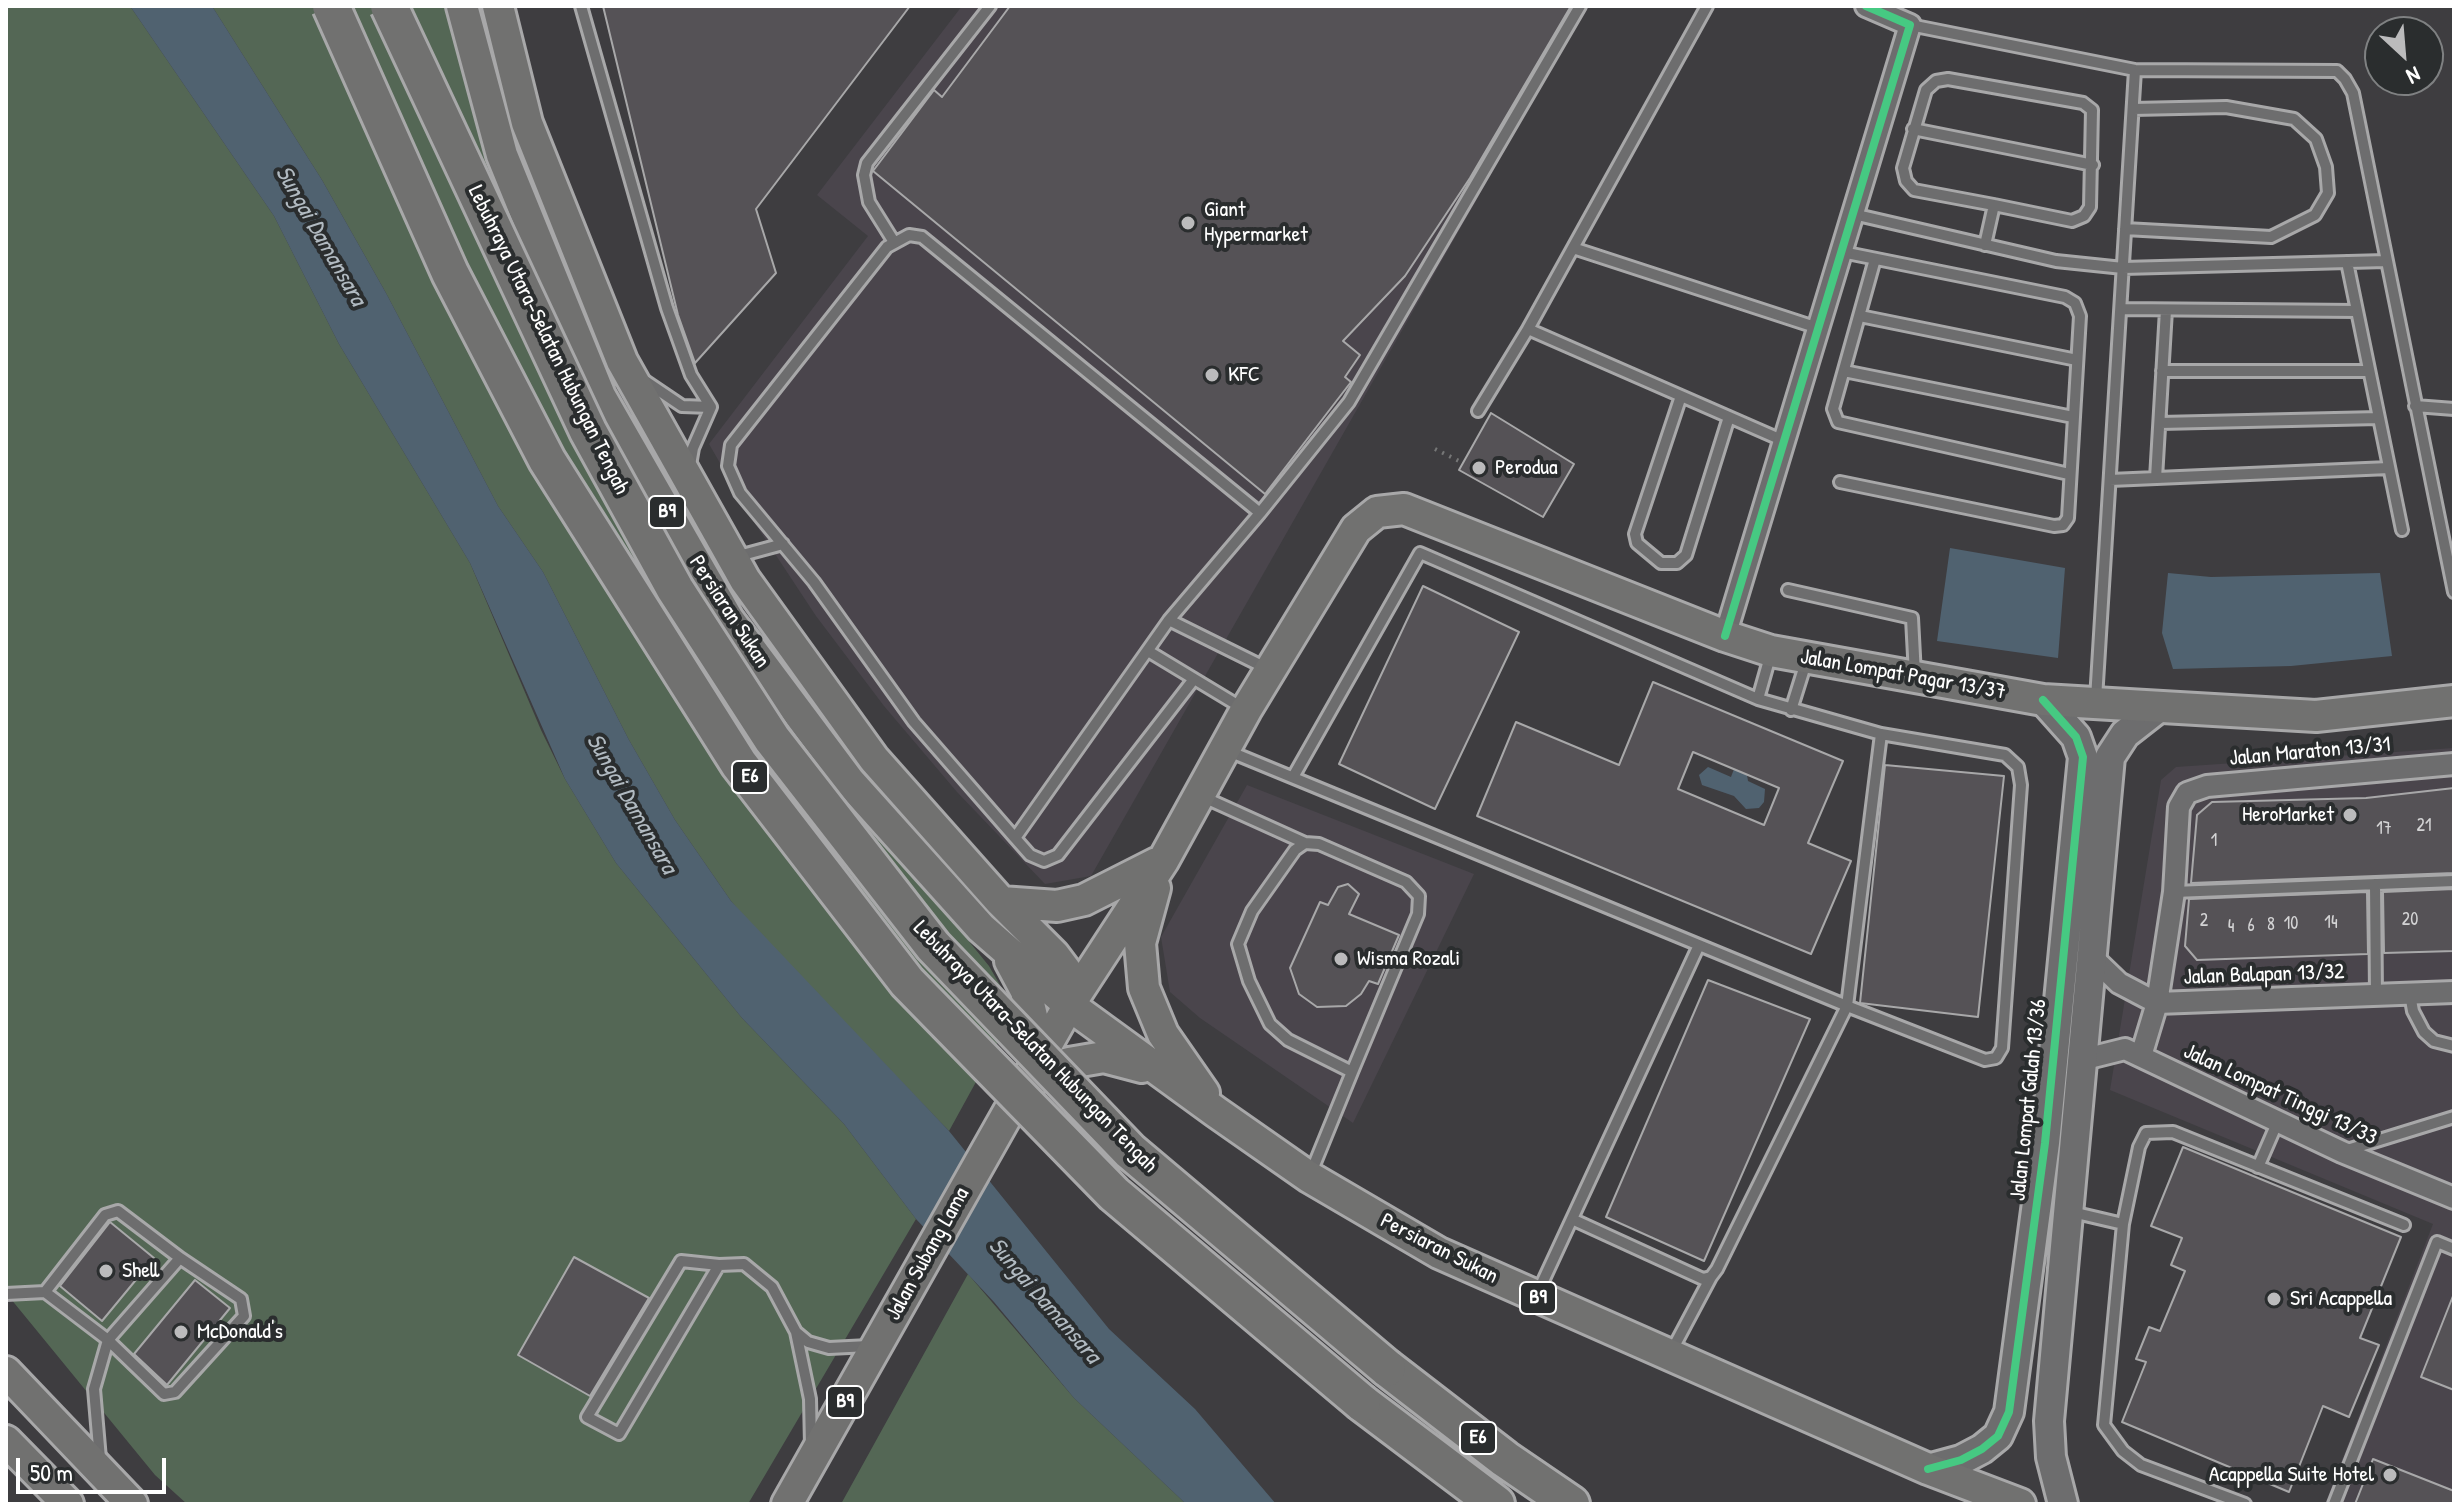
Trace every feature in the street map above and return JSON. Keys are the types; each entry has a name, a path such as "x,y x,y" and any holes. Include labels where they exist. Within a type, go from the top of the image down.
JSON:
{"highway":[{"name":"Lebuhraya Utara–Selatan Hubungan Tengah","path":"331,6 450,273 547,460 739,764 918,993 1114,1194 1362,1403 1496,1504"},
{"name":"Lebuhraya Utara–Selatan Hubungan Tengah","path":"389,6 588,431 675,589 772,739 933,946 1130,1151 1387,1368 1505,1459 1571,1504"}],"main road":[{"name":"Persiaran Sukan","path":"462,6 502,155 600,396 728,619 849,781 981,928 1069,1005 1216,1112 1309,1177 1439,1253 1948,1480 2020,1504"},
{"name":"Persiaran Sukan","path":"498,6 527,123 622,361 745,580 874,759 1066,971 1069,1005"},
{"name":"Jalan Lompat Pagar 13/37","path":"1269,670 1356,529 1377,512 1404,509 1725,636 1771,651 1808,658 2043,700 2157,709 2316,716 2454,701"},
{"path":"1216,1112 1163,1034 1144,988 1140,943 1163,861 1269,670"},
{"path":"1001,902 1057,906 1084,900 1163,861"},
{"name":"Jalan Subang Lama","path":"787,1504 1069,1005 1163,861"},
{"path":"1001,945 1026,991 1034,1025 1029,1075 1104,1057 1133,1063 1170,1078"},
{"path":"6,1372 132,1504"},
{"path":"6,1441 68,1504"}],"street":[{"path":"1725,636 1910,25 1866,6"},
{"name":"Jalan Lompat Galah 13/36","path":"1948,1480 1961,1460 1998,1436 2009,1412 2045,1143 2083,757 2076,737 2043,700"},
{"path":"2063,1504 2051,1457 2049,1421 2085,1059 2110,757 2125,734 2157,709"},
{"name":"Jalan Maraton 13/31","path":"2174,892 2179,807 2187,793 2207,786 2454,764"},
{"path":"2141,1056 2157,1003 2174,892"},
{"name":"Jalan Balapan 13/32","path":"2092,957 2119,983 2157,1003 2454,992"},
{"name":"Jalan Lompat Tinggi 13/33","path":"2085,1059 2125,1049 2342,1152 2454,1198"},
{"path":"2045,1143 2061,1195 2070,1211"}],"lane":[{"path":"581,6 667,308 691,375 711,407"},
{"path":"894,242 869,202 864,175 867,163 990,6"},
{"path":"1015,838 1169,620 1349,402 1580,6"},
{"path":"1478,411 1528,329 1707,6"},
{"path":"1910,25 2135,70 2337,71 2353,93 2454,592"},
{"path":"2096,703 2135,70"},
{"path":"1948,79 2083,103 2092,110 2090,207 2084,216 2072,221 1914,190 1906,181 1903,168 1913,129 1926,90 1936,81 1948,79"},
{"path":"2125,229 2271,237 2315,215 2328,193 2326,167 2316,139 2294,119 2226,107 2133,109"},
{"path":"1913,129 2093,165"},
{"path":"1985,245 1994,205"},
{"path":"1853,214 2056,261 2123,268 2386,261"},
{"path":"1194,679 1058,855 1044,861 1030,855 914,722 783,544 740,493 728,466 731,445 894,242 909,235 922,237 1260,513"},
{"path":"1573,248 1818,328"},
{"path":"1840,482 2054,526 2063,525 2068,518 2080,316 2075,303 2065,297 1842,252"},
{"path":"1875,259 1833,409 1838,422 2069,474"},
{"path":"2347,262 2402,530"},
{"path":"2121,309 2357,311"},
{"path":"2156,478 2166,310"},
{"path":"1860,316 2077,360"},
{"path":"1528,329 1784,441"},
{"path":"622,361 672,401 682,406 711,407"},
{"path":"1844,371 2073,417"},
{"path":"2162,371 2369,371"},
{"path":"1681,396 1635,534 1637,543 1661,563 1677,563 1686,555 1729,417"},
{"path":"2415,406 2454,409"},
{"path":"694,489 690,466 693,448 711,407"},
{"path":"2160,423 2379,418"},
{"path":"2110,480 2389,468"},
{"path":"733,558 783,544"},
{"path":"1224,749 1985,1060 1996,1058 2002,1048 2021,785 2018,767 2005,755 1881,734 1758,699 1420,553 1293,777"},
{"path":"1788,590 1912,618 1915,677"},
{"path":"1169,620 1269,670"},
{"path":"1148,651 1246,710"},
{"path":"1758,699 1771,651"},
{"path":"1791,710 1808,658"},
{"path":"1670,1356 1847,1006 1881,734"},
{"path":"1199,795 1305,843 1319,844 1406,882 1419,896 1418,914 1309,1177"},
{"path":"1305,843 1295,850 1252,911 1238,944 1249,981 1270,1024 1288,1040 1352,1072"},
{"path":"2174,892 2454,881"},
{"path":"2375,884 2376,995"},
{"path":"1535,1297 1574,1220 1699,945"},
{"path":"2410,994 2413,1011 2424,1032 2434,1041 2454,1046"},
{"path":"2342,1152 2454,1117"},
{"path":"2258,1167 2278,1121"},
{"path":"2245,1504 2141,1465 2123,1451 2104,1425 2123,1224 2139,1147 2146,1133 2173,1132 2404,1225"},
{"path":"6,1294 45,1292 108,1340 164,1394 175,1392 244,1316 241,1299 118,1211 105,1215 45,1292"},
{"path":"2070,1211 2123,1224"},
{"path":"1574,1220 1703,1279 1711,1277"},
{"path":"2334,1504 2437,1242 2454,1249"},
{"path":"101,1473 94,1389 108,1340 180,1258"},
{"path":"719,1265 619,1434 587,1417 681,1261 744,1264 772,1287 796,1332 810,1399 811,1461"},
{"path":"796,1332 808,1342 829,1348 851,1349 879,1342"}],"path":[{"path":"1435,449 1463,463"}],"shaded area":[{"path":"962,6 1587,6 1091,876 1045,884 957,792 884,706 816,616 754,522 709,444 868,236 817,195"},
{"path":"2454,748 2454,1504 2325,1504 2433,1224 2110,1090 2161,780 2176,767"},
{"path":"1247,785 1474,874 1353,1123 1200,1018 1170,992 1161,937"}],"green space":[{"path":"6,6 130,6 274,216 339,344 470,563 541,730 565,779 616,863 742,1018 844,1124 916,1219 748,1504 187,1504 155,1475 6,1293"},
{"path":"212,6 447,6 482,129 605,387 840,783 989,966 1015,1011 949,1131 759,934 731,901 675,820 629,740 543,572 498,506 386,293 322,180"},
{"path":"968,1274 1074,1398 1186,1504 841,1504"}],"water":[{"name":"Sungai Damansara","path":"130,6 212,6 322,180 386,293 498,506 543,572 629,740 675,820 731,901 949,1131 1109,1329 1195,1409 1276,1504 1186,1504 1074,1398 994,1302 916,1219 844,1124 742,1018 616,863 565,779 470,563 339,344 274,216"},
{"path":"1950,548 2065,568 2058,658 1937,641"},
{"path":"2168,573 2211,577 2380,573 2392,656 2291,666 2173,669 2162,633"},
{"path":"1708,767 1731,777 1734,769 1746,769 1748,781 1765,789 1764,802 1759,808 1746,809 1734,796 1702,785 1699,775"}],"building":[{"path":"603,6 910,6 756,209 776,273 695,363 678,315"},
{"name":"Giant Hypermarket","path":"1010,6 1571,6 1470,178 1405,276 1343,341 1360,355 1345,377 1351,382 1265,494 873,171 934,90 942,97"},
{"path":"1491,413 1574,464 1543,517 1459,470"},
{"path":"1423,586 1519,632 1435,809 1339,764"},
{"path":"1653,682 1843,761 1808,843 1851,861 1811,954 1477,816 1516,722 1619,765","holes":["1693,752 1779,788 1764,825 1678,789"]},
{"path":"1885,765 2004,776 1978,1017 1860,1003"},
{"path":"2454,788 2454,873 2191,883 2197,815 2212,802 2366,798"},
{"name":"Wisma Rozali","path":"1348,884 1359,894 1349,914 1399,935 1378,984 1369,981 1361,994 1346,1006 1317,1007 1299,994 1290,968 1320,902 1328,905 1338,887"},
{"path":"2454,889 2454,951 2384,953 2383,892"},
{"path":"2367,892 2368,954 2197,960 2185,946 2189,899"},
{"path":"1708,980 1810,1019 1704,1261 1606,1217"},
{"name":"Sri Acappella","path":"2183,1147 2401,1237 2360,1338 2379,1345 2349,1417 2323,1406 2289,1492 2122,1422 2146,1362 2136,1359 2149,1327 2160,1331 2185,1271 2171,1265 2182,1238 2151,1226"},
{"name":"Shell","path":"110,1222 154,1258 102,1321 60,1286"},
{"path":"574,1257 649,1298 590,1396 518,1355"},
{"name":"McDonald's","path":"195,1280 230,1308 167,1385 134,1354"},
{"path":"2454,1297 2454,1390 2421,1377"},
{"name":"Acappella Suite Hotel","path":"2373,1459 2454,1491 2454,1504 2355,1504"}],"cycle path":[{"path":"1725,636 1910,25 1866,6"},
{"path":"1928,1469 1961,1460 1982,1449 1998,1436 2009,1412 2045,1143 2083,757 2076,737 2043,700"}],"place":[{"name":"Giant Hypermarket","path":"1188,223"},
{"name":"KFC","path":"1212,375"},
{"name":"Perodua","path":"1479,468"},
{"name":"HeroMarket","path":"2350,815"},
{"name":"Wisma Rozali","path":"1341,959"},
{"name":"Shell","path":"106,1271"},
{"name":"Sri Acappella","path":"2274,1299"},
{"name":"McDonald's","path":"181,1332"},
{"name":"Acappella Suite Hotel","path":"2390,1475"}]}
